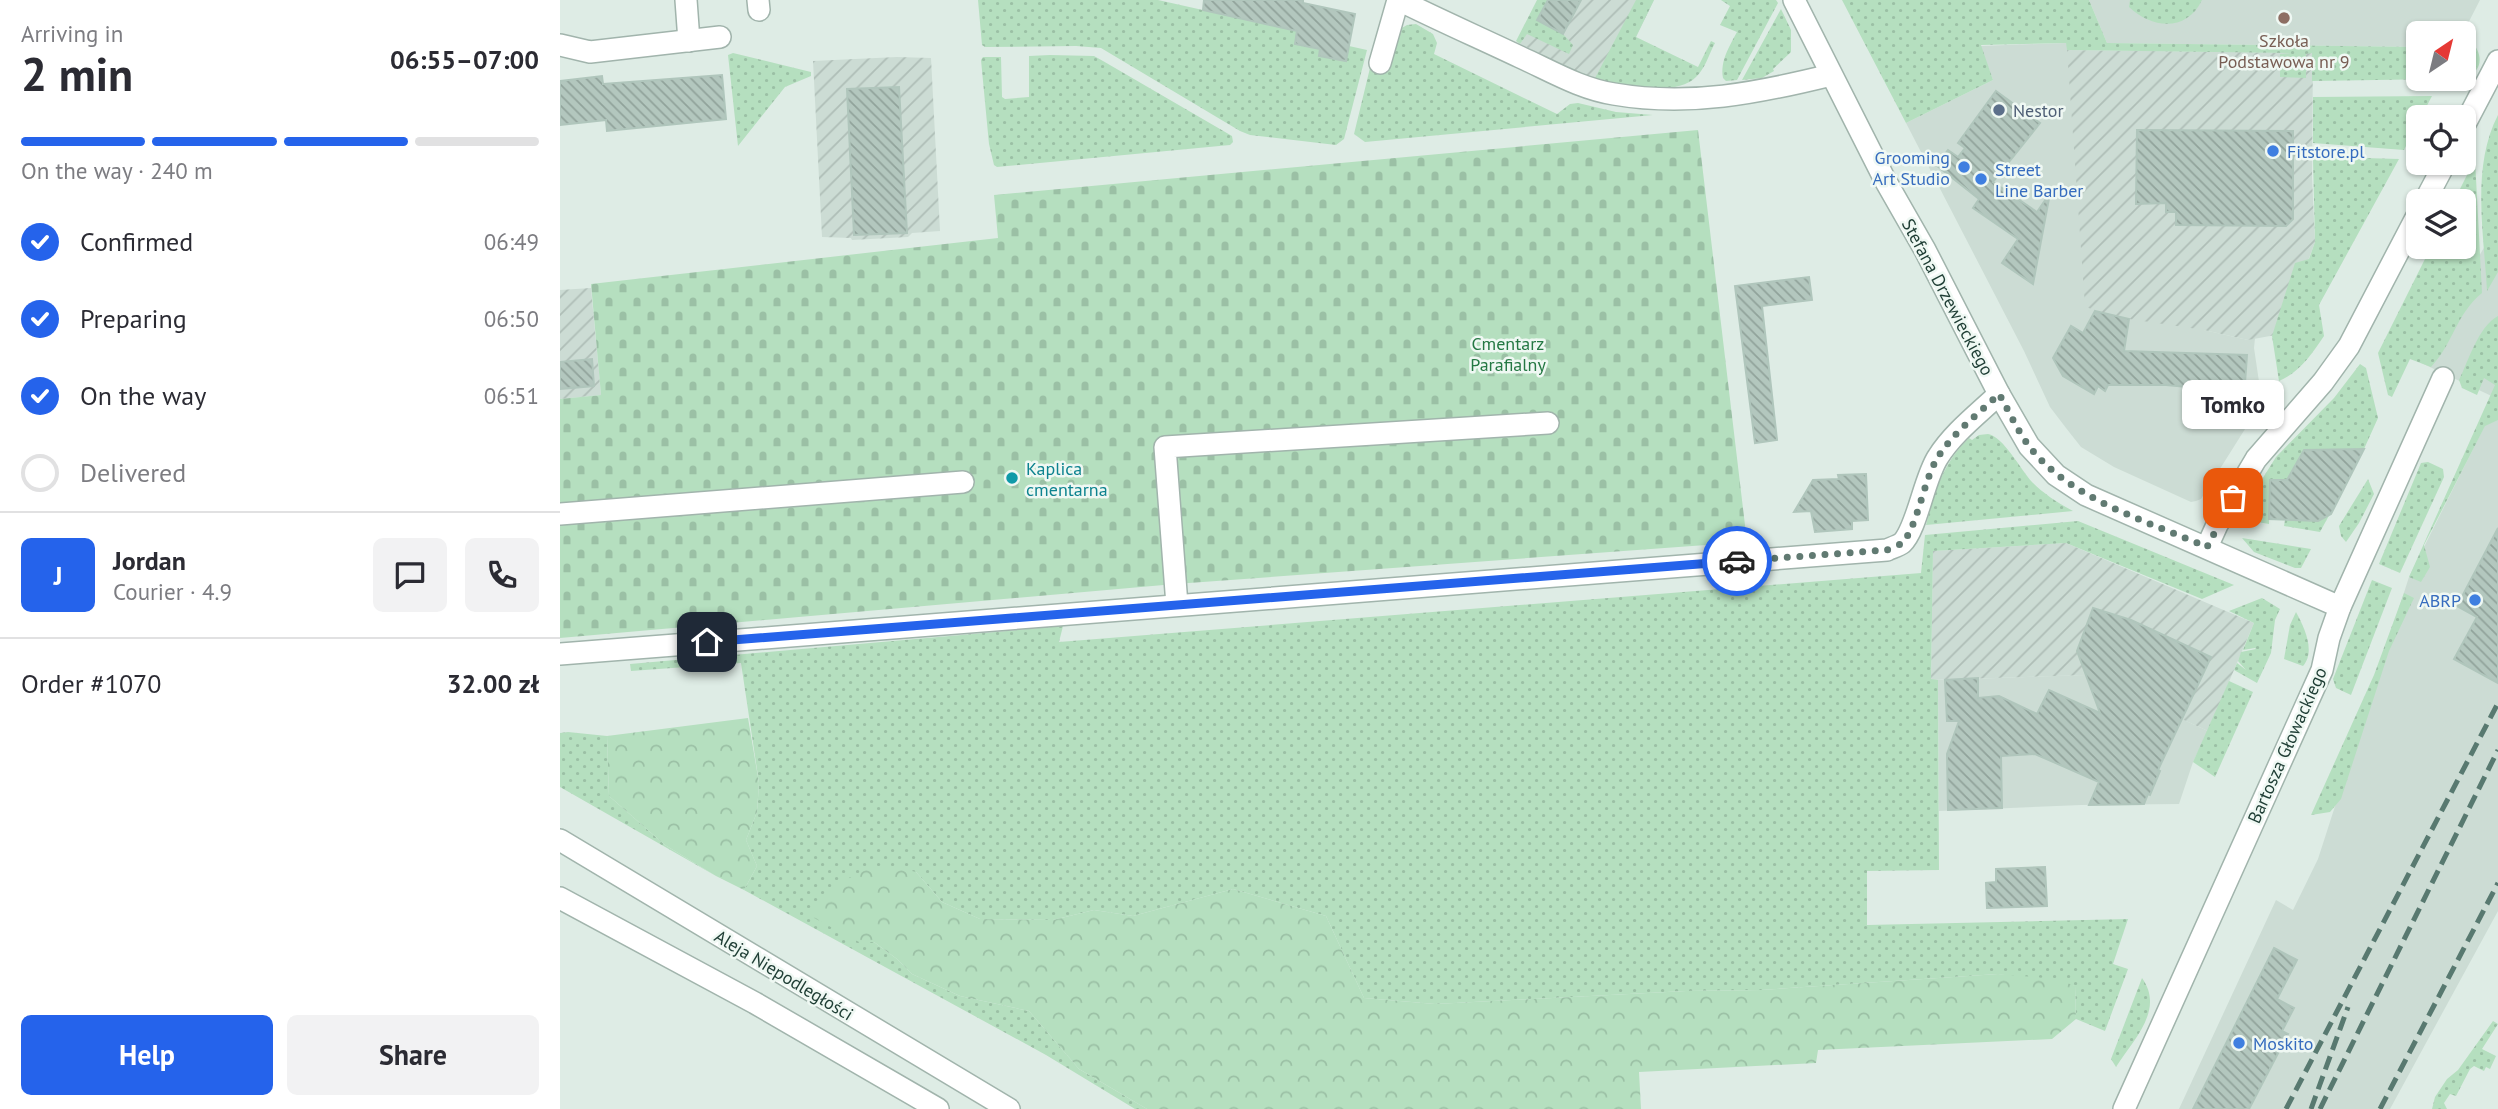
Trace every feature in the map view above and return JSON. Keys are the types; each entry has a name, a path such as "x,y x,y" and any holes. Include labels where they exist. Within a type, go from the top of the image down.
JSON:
{"street":[{"path":"686,0 689,41"},
{"path":"1380,63 1399,0 1576,83 1613,94 1655,100 1731,97 1830,75"},
{"name":"Stefana Drzewieckiego","path":"1794,0 1885,180 2029,446 2056,475 2085,495 2340,607"},
{"path":"560,45 590,52 720,37"},
{"path":"2475,105 2498,61"},
{"path":"2207,547 2256,459 2323,382 2349,346 2406,237"},
{"name":"Bartosza Głowackiego","path":"2124,1109 2322,670 2340,607 2443,378"},
{"path":"560,654 1887,550 1901,543 1910,532 1926,480 1937,458 1951,439 1999,394"},
{"path":"1177,605 1165,447 1548,422"},
{"path":"560,514 963,482"},
{"name":"Aleja Niepodległości","path":"560,840 1009,1109"},
{"path":"560,898 755,1003 938,1109"}],"shaded area":[{"path":"1548,0 1654,0 1636,37 1594,80 1520,44"},
{"name":"Szkoła Podstawowa nr 9","path":"2089,0 2480,0 2469,21 2406,21 2406,47 2107,43"},
{"path":"2066,43 2204,330 2248,340 2255,338 2262,402 2201,499 2196,501 2191,502 2114,467 2081,447 2066,428 2050,407 2024,351 1906,123 1993,80 1980,46"},
{"path":"2067,50 2313,53 2312,177 2315,242 2281,334 2248,340 2204,330 2129,319 2085,306"},
{"path":"931,58 940,231 912,233 908,237 852,240 822,237 813,61"},
{"path":"2498,224 2498,399 2417,361"},
{"path":"591,288 601,395 560,399 560,290"},
{"path":"2498,399 2498,911 2390,1109 2179,1109 2276,900 2293,910 2318,859 2409,577"},
{"path":"2066,543 2254,623 2208,731 2085,675 1931,680 1933,551"},
{"path":"2085,675 2208,731 2193,762 2179,804 1939,811 1938,680"}],"green space":[{"path":"978,0 1158,0 1297,31 1295,44 1320,49 1319,56 1346,61 1349,46 1367,50 1344,139 1336,145 1250,135 1101,48 985,47 982,45"},
{"path":"1537,0 1548,0 1537,20 1563,34 1573,45 1569,54 1527,34 1520,44 1516,41"},
{"path":"1636,0 1654,0 1636,37 1698,67 1711,41 1715,43 1696,77 1675,87 1662,88 1594,80"},
{"path":"1721,0 1776,0 1778,3 1737,80 1726,81 1723,78 1724,60 1737,32 1720,25 1730,6"},
{"path":"1842,0 2089,0 2107,43 2406,47 2406,80 2312,81 2312,53 2306,54 2306,78 2280,77 2280,54 2292,53 2067,50 2066,43 1981,45 1993,80 1906,123"},
{"path":"2130,0 2202,0 2188,18 2168,24 2148,20 2138,14 2129,7"},
{"path":"1781,9 1791,30 1791,52 1774,71 1762,78 1742,80"},
{"path":"1416,24 1433,34 1437,43 1434,54 1557,114 1570,104 1578,103 1616,112 1653,115 1365,142 1354,134 1370,68 1386,71 1400,29"},
{"path":"2476,48 2480,57 2476,70"},
{"path":"733,53 811,72 811,76 785,87 738,146 728,55"},
{"path":"1029,56 1094,56 1232,136 1233,142 1230,145 997,167 994,165 989,144 981,60 983,57 1001,57 1002,97 1005,99 1029,97"},
{"path":"2432,96 2427,105 2406,105 2404,150 2313,143 2313,97"},
{"path":"2498,115 2498,272 2487,291 2482,179 2484,156"},
{"name":"Cmentarz Parafialny","path":"1698,130 1747,542 1175,584 560,638 560,399 601,395 591,284 998,238 994,195"},
{"path":"2313,159 2399,159 2319,305 2324,336 2299,368 2279,381 2272,336 2295,263 2309,259 2315,242"},
{"path":"2467,175 2476,175 2482,293 2466,310 2445,349 2431,367 2410,359 2392,397 2388,395 2378,353 2425,259 2476,259 2476,189 2460,189"},
{"path":"2498,316 2498,420 2485,426 2424,545 2430,567 2421,582 2409,577 2495,385 2484,378 2477,395 2462,388 2459,380 2480,336"},
{"path":"2360,364 2366,368 2378,418 2364,449 2287,480 2270,481 2269,524 2252,521 2243,513 2244,508 2276,457 2334,398"},
{"path":"1988,434 2006,447 2037,486 2073,511 1926,525 1937,489 1953,457 1969,438 1972,440 1979,435"},
{"path":"2428,462 2443,469 2444,477 2400,573 2379,564 2421,463"},
{"path":"2368,479 2374,494 2346,542 2341,536 2339,526"},
{"path":"2332,510 2320,532 2284,526 2285,520 2316,520"},
{"path":"2078,521 2234,585 2202,599 2066,543 1933,551 1931,679 1938,680 1939,870 1867,871 1867,925 2128,919 2113,964 2128,969 2105,1031 2076,1019 2075,986 1998,974 1761,990 1686,991 1435,1004 1364,998 1326,916 1233,889 1133,916 1094,910 1053,920 980,919 942,902 916,872 859,941 874,942 912,974 960,996 1029,1011 1079,1069 1147,1109 1135,1109 1046,1055 744,890 757,866 746,840 757,812 759,783 741,663 631,671 630,664 1063,626 1059,642 1921,573 1925,535"},
{"path":"2242,538 2311,549 2301,568 2295,568 2254,552"},
{"path":"2372,580 2392,588 2351,695 2336,688 2333,679"},
{"path":"2404,593 2414,598 2389,651 2341,799 2330,812 2311,815 2374,675"},
{"path":"2262,598 2280,609 2275,620 2271,653 2257,683 2234,670 2237,663 2246,670 2238,661 2241,652 2256,649 2243,650 2254,623 2229,611"},
{"path":"2296,612 2309,646 2307,660 2303,666 2284,659 2290,625"},
{"path":"2229,681 2253,692 2215,777 2193,762"},
{"path":"748,718 759,783 757,812 746,840 757,866 744,890 665,845 609,796 607,736"},
{"path":"560,733 607,736 609,796 665,845 716,876 560,787"},
{"path":"871,867 896,867 916,872 942,902 980,919 1053,920 1094,910 1133,916 1233,889 1326,916 1364,998 1435,1004 1686,991 1761,990 1998,974 2057,979 2075,986 2076,1019 2052,1039 1818,1050 1816,1063 1639,1072 1641,1109 1147,1109 1079,1069 1029,1011 960,996 912,974 874,942 859,942 814,918 811,908 828,889"},
{"path":"2142,978 2148,990 2148,1013 2138,1035 2116,1067 2111,1059"},
{"path":"2493,1021 2498,1024 2482,1049 2496,1056 2490,1069 2486,1067 2484,1071 2474,1066 2456,1096 2450,1094 2444,1103 2447,1109 2432,1109 2435,1097 2447,1079 2458,1070"}],"building":[{"path":"1204,0 1303,0 1303,3 1355,14 1346,61 1319,56 1320,49 1295,44 1297,31 1203,10"},
{"path":"1548,0 1581,0 1563,34 1537,20"},
{"path":"722,75 726,119 607,131 606,120 560,125 560,81 602,76 603,84"},
{"path":"899,87 907,233 854,235 847,89"},
{"path":"1996,91 2040,123 1993,182 2037,212 2050,193 2033,284 2002,263 2018,239 1973,208 1979,199 1936,165 1948,150 1958,157 1965,148 1958,143"},
{"path":"2137,130 2293,131 2293,219 2286,226 2176,225 2176,212 2166,212 2166,203 2136,204"},
{"path":"1809,277 1812,300 1762,306 1777,440 1755,443 1735,286"},
{"path":"2095,311 2129,319 2124,351 2247,355 2244,397 2235,405 2208,404 2209,389 2166,385 2108,385 2105,391 2098,386 2094,394 2063,376 2053,358 2071,326 2083,333"},
{"path":"592,359 594,386 560,389 560,362"},
{"path":"2364,449 2331,514 2318,521 2269,519 2270,480 2287,480 2304,450"},
{"path":"1866,474 1868,520 1852,521 1852,529 1815,532 1811,511 1794,512 1813,480 1839,479 1838,475"},
{"path":"2498,528 2498,683 2454,659 2477,617 2457,606"},
{"path":"2093,608 2131,620 2211,657 2144,804 2089,805 2099,782 2035,754 2001,756 2002,808 1948,810 1947,754 1959,721 1947,721 1945,680 1978,678 1978,698 1999,696 2037,714 2049,690 2100,713 2077,651"},
{"path":"2045,867 2047,906 1987,908 1986,883 1996,882 1996,869"},
{"name":"Moskito","path":"2274,948 2297,960 2277,999 2294,1008 2282,1031 2288,1034 2249,1109 2193,1109"}],"railway":[{"path":"2286,1109 2498,703"},
{"path":"2320,1109 2498,750"},
{"path":"2380,1109 2498,883"},
{"path":"2311,1109 2348,1007"}],"way so far":[{"path":"1737,561 1887,550 1901,543 1910,532 1926,480 1937,458 1951,439 1999,394 2029,446 2056,475 2085,495 2207,547 2233,498"}],"place":[{"name":"Szkoła Podstawowa nr 9","path":"2284,18"},
{"name":"Nestor","path":"1999,110"},
{"name":"Fitstore.pl","path":"2273,151"},
{"name":"Grooming Art Studio","path":"1964,167"},
{"name":"Street Line Barber","path":"1981,179"},
{"name":"Kaplica cmentarna","path":"1012,478"},
{"name":"Tomko","path":"2233,498"},
{"name":"ABRP","path":"2475,600"},
{"name":"Moskito","path":"2239,1043"}],"route":[{"path":"707,642 1737,561"}]}
